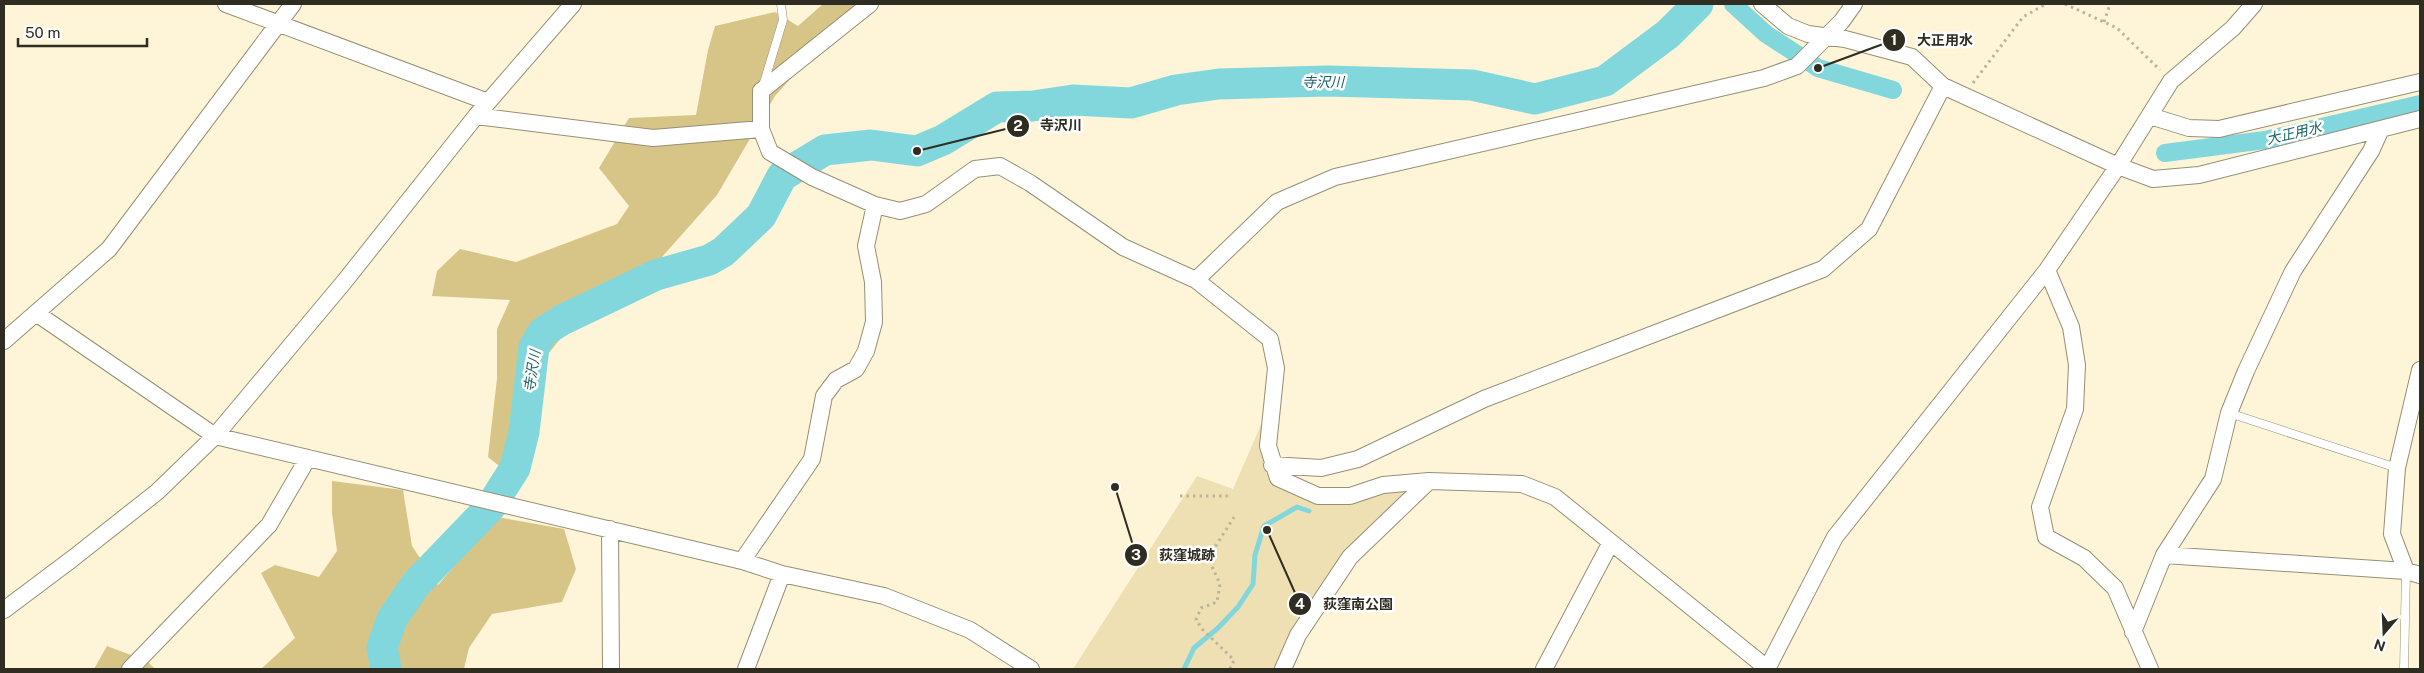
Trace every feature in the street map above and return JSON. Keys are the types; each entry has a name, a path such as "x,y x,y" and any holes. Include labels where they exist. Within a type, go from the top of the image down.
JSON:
{"street":[{"path":"226,4 488,102"},
{"path":"4,341 109,249 293,4"},
{"path":"4,610 72,560 157,492 215,436 344,282 476,116 573,4"},
{"path":"870,4 761,91 761,130 770,152 812,178 876,205 900,211 926,204 975,169 1000,166 1030,183 1123,247 1196,280 1270,340 1276,368 1268,446 1272,465 1278,478 1318,496 1350,496 1383,485 1429,481 1522,484 1555,496 1610,544 1767,669 1834,537 2047,270 2118,166 2171,81 2233,28 2254,4"},
{"path":"1762,4 1788,26 1808,34 1821,42 1912,57 1943,86 2118,166 2154,179 2199,175 2420,119"},
{"path":"1196,280 1277,202 1335,177 1764,78 1796,66 1842,21 1854,4"},
{"path":"2150,116 2189,128 2219,129 2420,82"},
{"path":"1272,465 1320,468 1358,459 1484,399 1823,269 1869,229 1943,86"},
{"path":"476,116 653,138 761,130"},
{"path":"2133,632 2164,555 2213,479 2229,413 2246,370 2293,271 2371,151 2381,130"},
{"path":"742,561 812,459 824,396 836,380 856,369 866,351 874,322 872,282 866,246 876,205"},
{"path":"2047,270 2071,327 2077,365 2075,409 2040,507 2046,537 2084,558 2115,588 2150,669"},
{"path":"36,313 215,436 742,561 782,574 884,596 970,630 1032,669"},
{"path":"2413,573 2392,534 2397,468 2420,370"},
{"path":"130,669 268,524 308,458"},
{"path":"1283,669 1298,635 1350,557 1429,481"},
{"path":"610,529 611,669"},
{"path":"1544,669 1610,544"},
{"path":"2164,555 2413,573"},
{"path":"746,669 782,574"}],"lane":[{"path":"761,91 783,20 781,4"},
{"path":"2229,413 2397,468"},
{"path":"2404,669 2413,573"}],"path":[{"path":"1964,95 2022,17 2046,4"},
{"path":"2065,4 2118,28 2171,81"},
{"path":"2104,22 2110,4"},
{"path":"1180,496 1229,496"},
{"path":"1230,669 1234,660 1203,630 1196,620 1201,608 1217,602 1220,584 1208,558 1234,517"}],"shaded area":[{"path":"823,4 858,4 775,96 717,195 654,266 573,323 540,364 531,425 503,469 488,457 497,378 497,329 510,300 432,296 437,271 460,249 516,262 617,224 629,206 599,168 629,118 696,115 708,50 715,26 775,12 798,26"},
{"path":"1267,411 1272,481 1322,504 1358,500 1384,489 1408,490 1343,556 1276,669 1073,669 1197,476 1233,489"},
{"path":"332,481 403,490 412,546 438,585 497,517 564,529 576,569 562,602 492,614 469,648 464,669 261,669 295,638 261,573 275,565 319,577 337,551 332,513"},
{"path":"107,646 147,661 155,669 94,669"}],"waterway":[{"name":"寺沢川","path":"386,669 382,648 392,619 416,584 491,506 515,468 524,432 534,347 543,332 562,320 656,275 709,260 723,252 761,216 782,176 825,150 871,145 917,151 943,140 997,107 1033,106 1073,100 1131,103 1176,90 1219,84 1328,81 1472,85 1535,99 1605,81 1668,34 1698,4"},
{"name":"大正用水","path":"1733,4 1766,34 1818,68 1893,90"},
{"name":"大正用水","path":"2165,153 2265,140 2420,104"},
{"path":"1184,669 1194,648 1218,628 1238,607 1253,584 1255,555 1264,526 1297,507 1309,511"}],"place":[{"name":"大正用水","path":"1818,68"},
{"name":"寺沢川","path":"917,151"},
{"name":"荻窪城跡","path":"1115,487"},
{"name":"荻窪南公園","path":"1267,530"}]}
